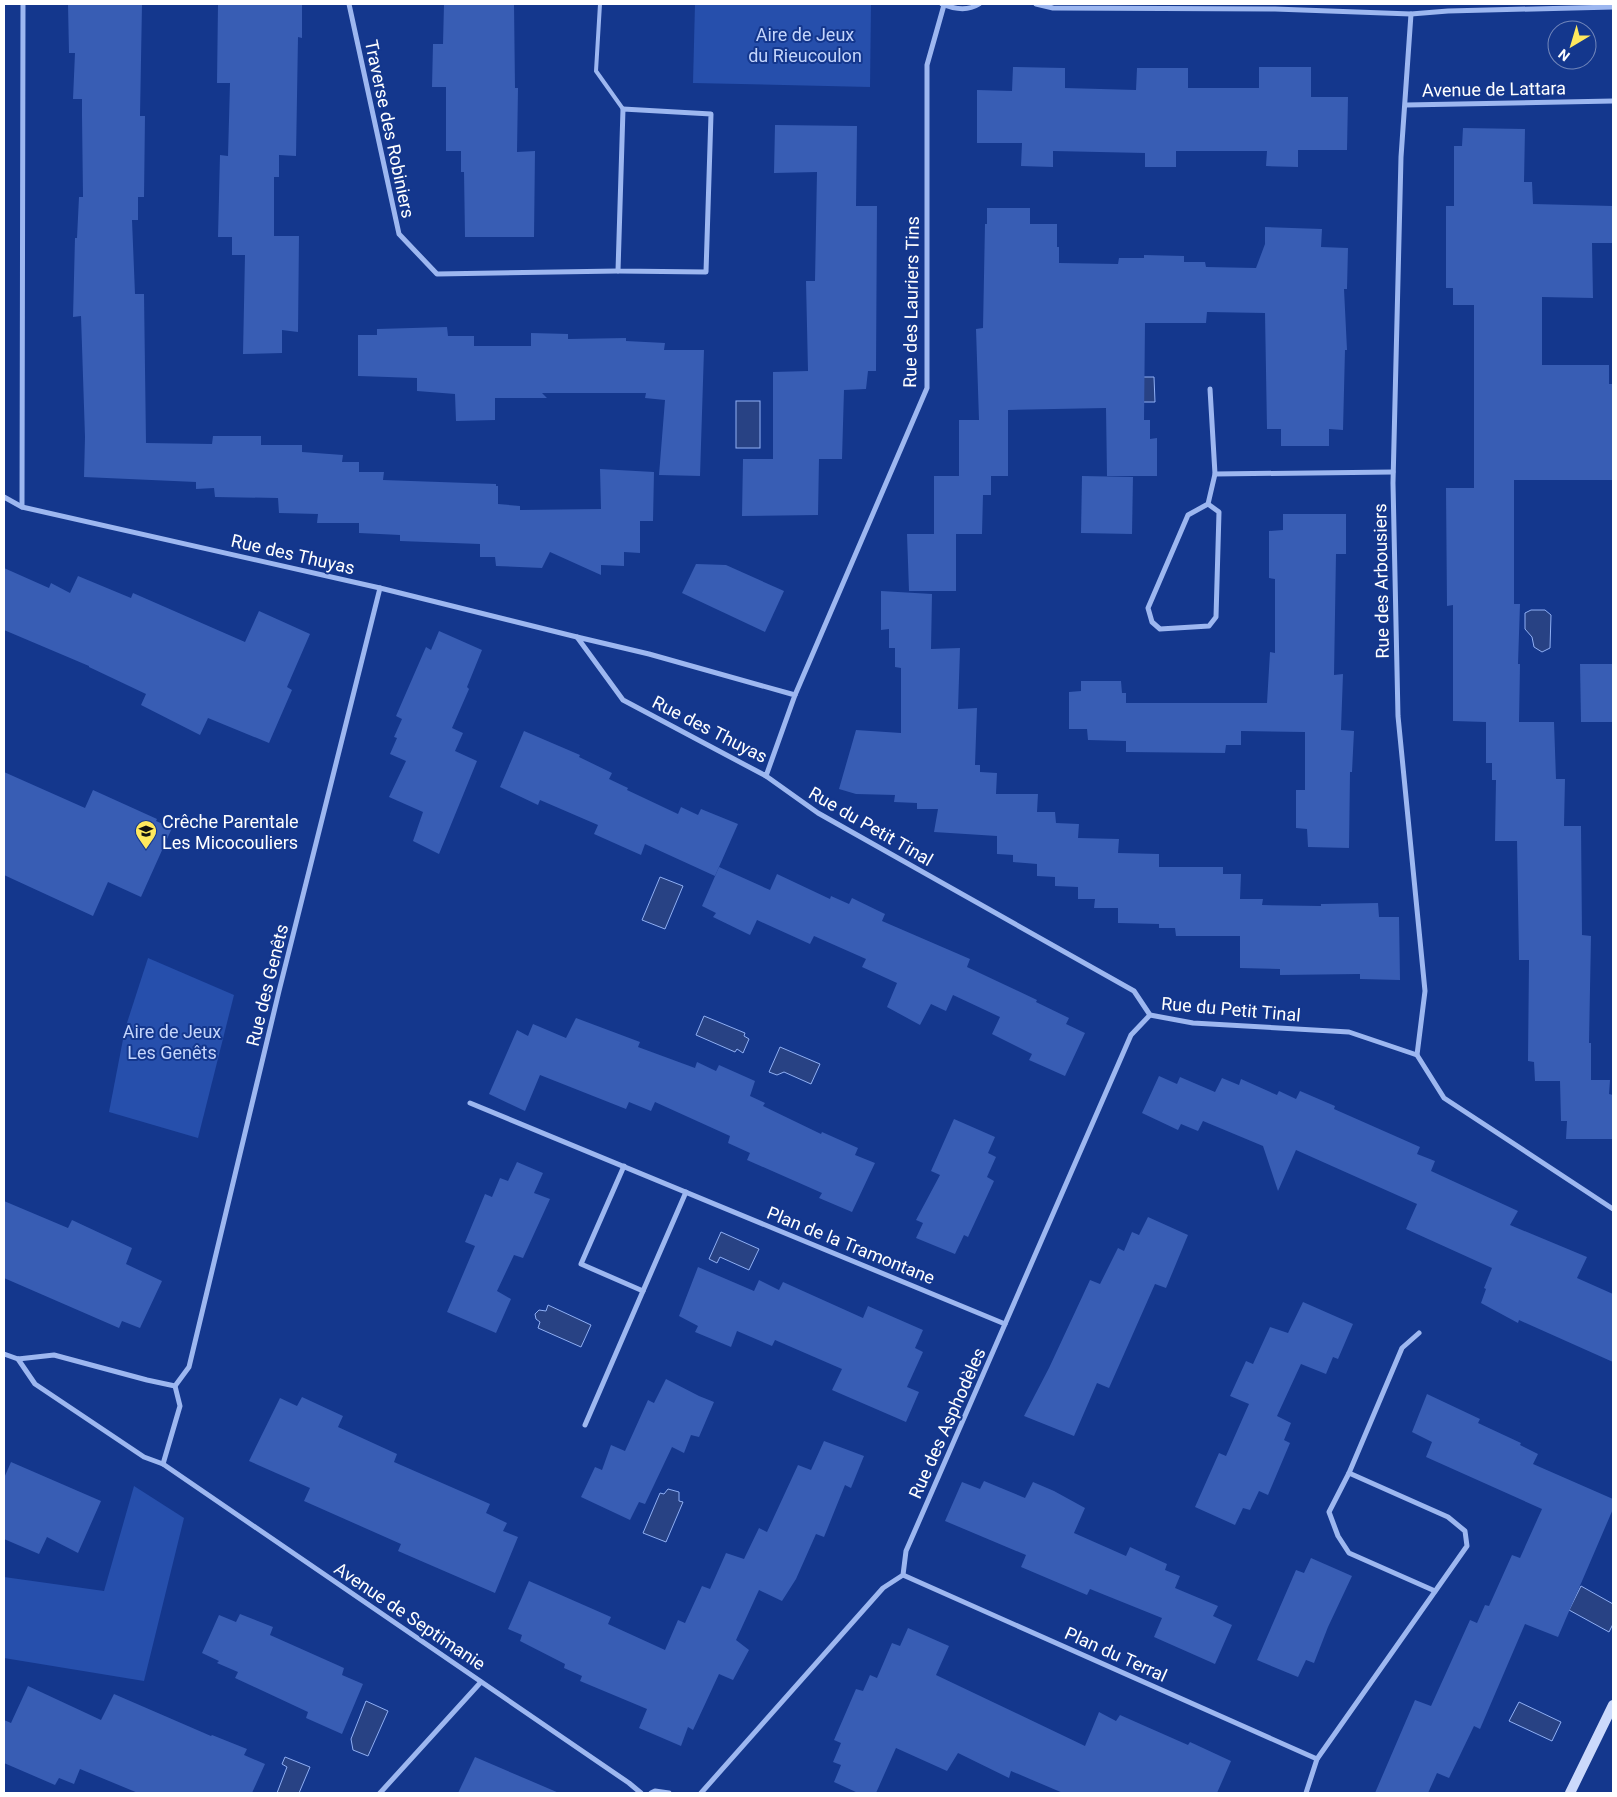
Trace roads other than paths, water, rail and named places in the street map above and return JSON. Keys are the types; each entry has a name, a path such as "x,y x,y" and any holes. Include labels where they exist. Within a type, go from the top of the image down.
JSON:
{"street":[{"path":"22,507 23,4"},
{"name":"Traverse des Robiniers","path":"349,4 399,234 437,274 618,271 706,272 712,114 623,109"},
{"path":"943,4 955,9 973,8 979,4"},
{"name":"Rue des Lauriers Tins","path":"795,695 927,388 927,65 943,4"},
{"path":"1036,4 1053,8 1275,8 1411,14 1448,11 1613,7"},
{"name":"Avenue de Lattara","path":"1411,14 1406,105 1613,101"},
{"name":"Rue des Arbousiers","path":"1406,105 1401,157 1393,472 1398,716 1425,991 1418,1055"},
{"path":"618,271 623,109"},
{"path":"1208,504 1219,512 1216,617 1208,626 1160,629 1152,622 1148,608 1188,515 1208,504 1215,474 1210,389"},
{"path":"1215,474 1393,472"},
{"name":"Rue des Thuyas","path":"4,497 22,507 380,588 649,654 795,695 766,776 622,700 577,637"},
{"name":"Rue des Genêts","path":"175,1386 189,1367 279,991 380,588"},
{"name":"Rue du Petit Tinal","path":"766,776 818,813 1134,991 1150,1016 1193,1023 1349,1032 1418,1055"},
{"name":"Rue des Asphodèles","path":"903,1575 906,1551 1131,1035 1150,1016"},
{"path":"1418,1055 1444,1098 1613,1209"},
{"name":"Plan de la Tramontane","path":"470,1103 1005,1324"},
{"path":"624,1166 581,1264 643,1291"},
{"path":"585,1425 686,1192"},
{"path":"1419,1333 1402,1348 1349,1473 1329,1512 1338,1536 1349,1553 1435,1590"},
{"path":"4,1354 18,1358 54,1355 175,1386 180,1406 163,1464"},
{"name":"Avenue de Septimanie","path":"18,1358 35,1384 144,1457 163,1464 641,1793"},
{"path":"1306,1793 1317,1759 1468,1546 1465,1531 1448,1517 1349,1473"},
{"path":"701,1793 883,1588 903,1575"},
{"name":"Plan du Terral","path":"903,1575 1317,1759"},
{"path":"380,1793 481,1682"},
{"path":"1570,1793 1613,1705"},
{"path":"651,1793 655,1791 669,1793"}],"lane":[{"path":"600,4 596,71 623,109"}],"place":[{"name":"Crêche Parentale Les Micocouliers","path":"146,850"}],"park label":[{"name":"Aire de Jeux du Rieucoulon","path":"805,44"},
{"name":"Aire de Jeux Les Genêts","path":"172,1041"}]}
